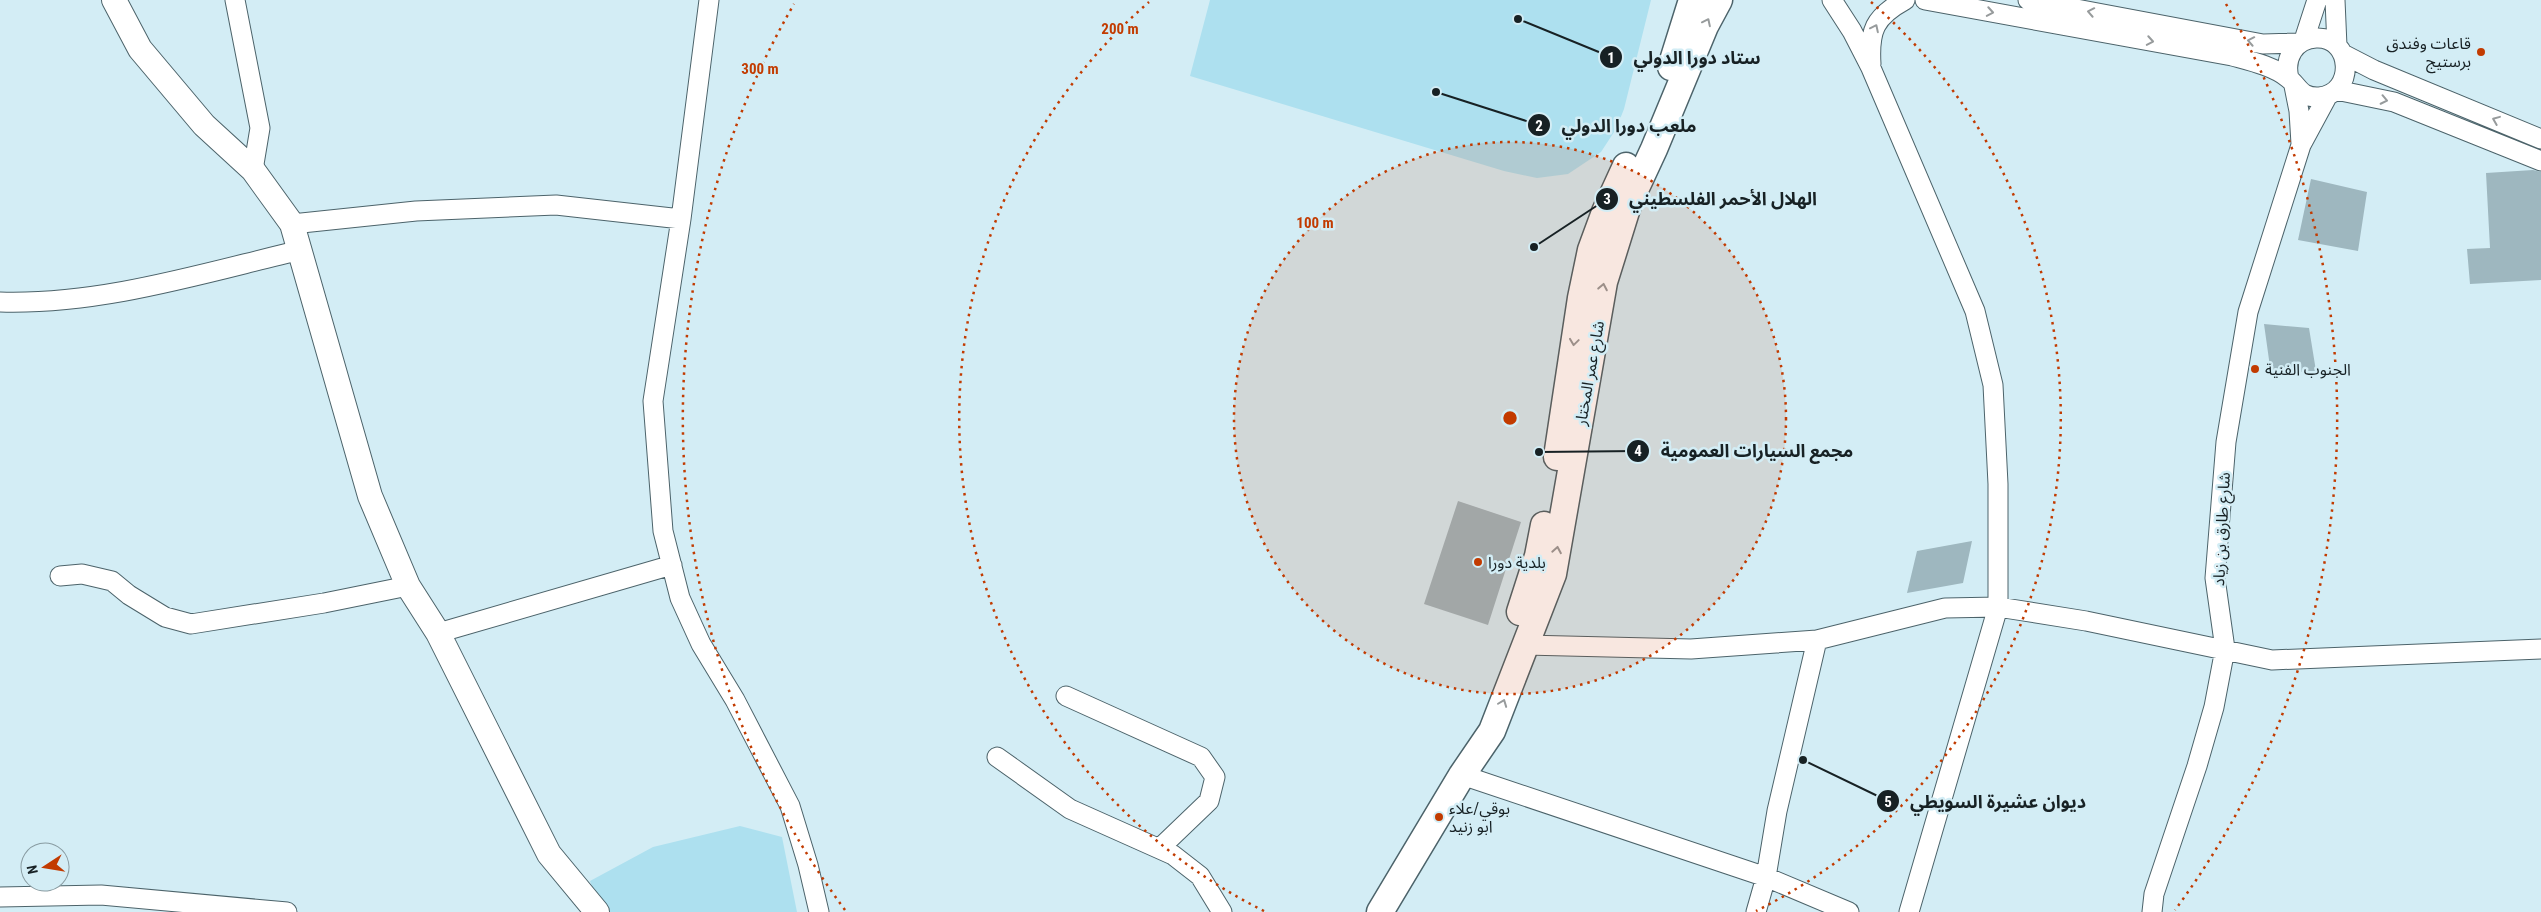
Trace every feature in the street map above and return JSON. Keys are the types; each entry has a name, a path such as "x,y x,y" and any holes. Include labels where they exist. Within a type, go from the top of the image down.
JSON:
{"main road":[{"name":"شارع عمر المختار","path":"1462,775 1488,692 1525,602 1538,556 1552,485 1580,298 1591,250 1605,212 1674,58 1692,0"},
{"name":"شارع عمر المختار","path":"1380,912 1462,775 1492,731 1553,574 1604,282 1615,242 1628,205 1705,26 1719,0"}],"street":[{"path":"114,0 140,49 204,125 253,170 292,224 370,496 408,586 438,633 549,854 597,912"},
{"path":"235,0 260,128 253,170"},
{"path":"709,0 681,219 653,401 663,531 680,598 701,644 735,700 790,806 808,865 819,912"},
{"path":"1832,0 1852,30 1871,68 1976,311 1993,384 1998,484 1998,607 1909,912"},
{"path":"1871,68 1870,43 1873,28 1891,7 1904,0"},
{"path":"1925,0 2232,56 2261,65 2292,82 2310,96 2332,92 2394,102 2541,161"},
{"path":"2028,0 2263,44 2302,42 2318,38 2374,70 2537,134"},
{"path":"2301,145 2299,111 2288,60 2302,42 2318,0"},
{"path":"2301,145 2332,92 2346,74 2346,64 2340,50 2335,0"},
{"name":"شارع طارق بن زياد","path":"2152,912 2154,894 2197,766 2214,707 2225,649 2215,578 2226,442 2248,312 2301,145"},
{"path":"292,224 416,211 556,204 681,219"},
{"path":"0,302 74,300 188,277 301,250"},
{"path":"438,633 672,564"},
{"path":"60,576 82,574 112,581 129,595 165,617 191,624 408,586"},
{"path":"1525,645 1691,649 1817,640 1945,608 1998,607 2086,622 2272,660 2541,649"},
{"path":"1756,912 1766,877 1777,811 1817,640"},
{"path":"1066,696 1202,757 1215,777 1208,801 1160,848"},
{"path":"997,758 1070,809 1173,855 1200,876 1222,912"},
{"path":"1462,775 1766,877 1849,912"},
{"path":"0,897 101,895 287,912"}],"shaded area":[{"path":"1210,0 1651,0 1624,109 1616,129 1601,152 1568,174 1537,178 1504,171 1190,76"},
{"path":"740,826 782,837 797,912 607,912 599,906 590,881 653,847"}],"building":[{"path":"2533,170 2541,172 2541,280 2470,284 2467,249 2490,248 2486,173"},
{"path":"2311,179 2367,192 2358,251 2298,240"},
{"path":"2264,324 2309,328 2316,371 2271,374"},
{"path":"1458,501 1521,522 1488,625 1424,604"},
{"path":"1972,541 1963,583 1907,593 1917,551"}],"place":[{"name":"ستاد دورا الدولي","path":"1518,19"},
{"name":"قاعات وفندق برستيج","path":"2481,52"},
{"name":"ملعب دورا الدولي","path":"1436,92"},
{"name":"الهلال الأحمر الفلسطيني","path":"1534,247"},
{"name":"الجنوب الفنية","path":"2255,369"},
{"name":"مجمع السيارات العمومية","path":"1539,452"},
{"name":"بلدية دورا","path":"1478,562"},
{"name":"ديوان عشيرة السويطي","path":"1803,760"},
{"name":"بوقي/علاء ابو زنيد","path":"1439,817"}]}
